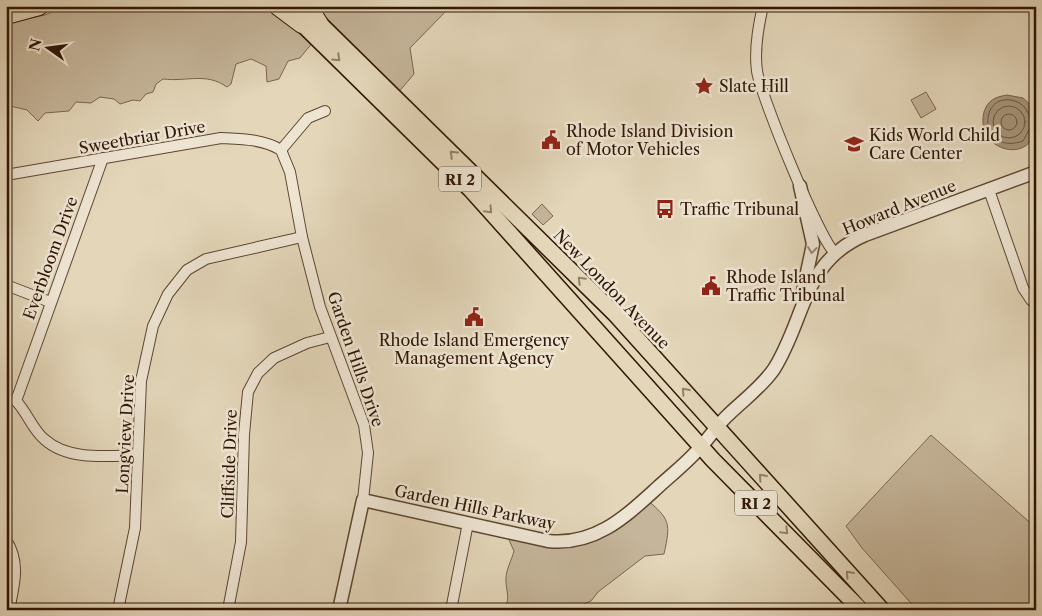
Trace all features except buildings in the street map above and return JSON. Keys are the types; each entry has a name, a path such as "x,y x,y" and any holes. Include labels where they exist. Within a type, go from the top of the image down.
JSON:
{"highway":[{"path":"6,15 39,6"},
{"path":"278,6 308,18 308,6"}],"main road":[{"name":"New London Avenue","path":"283,6 308,18 615,314 882,610"},
{"name":"New London Avenue","path":"308,18 471,190 702,446 861,610"},
{"path":"812,558 847,610"}],"street":[{"path":"764,6 757,44 757,73 800,186 826,243 834,253"},
{"path":"281,150 308,118 325,111"},
{"name":"Sweetbriar Drive","path":"6,175 221,138 244,139 265,143 281,150"},
{"name":"Garden Hills Drive","path":"281,150 290,172 302,237 330,337 364,425 368,453 363,500 339,610"},
{"name":"Everbloom Drive","path":"103,158 50,302 11,399 42,438 58,448 87,456 138,456"},
{"name":"Howard Avenue","path":"717,427 770,373 783,352 800,309 817,274 834,253 844,245 865,235 1036,172"},
{"path":"800,186 813,244 811,261 804,280 800,309"},
{"path":"989,190 1023,288 1031,300 1036,303"},
{"name":"Longview Drive","path":"118,610 135,528 139,395 146,353 155,320 174,284 195,264 206,259 302,237"},
{"path":"6,285 50,302"},
{"name":"Cliffside Drive","path":"228,610 241,542 244,434 248,392 258,373 274,358 306,343 330,337"},
{"name":"Garden Hills Parkway","path":"363,500 548,541 561,542 587,538 604,531 620,521 702,446 717,427"},
{"path":"451,610 468,523"},
{"path":"6,540 12,548 16,567 9,610"}],"shaded area":[{"path":"65,6 281,6 316,38 300,58 288,61 279,79 267,82 266,66 251,59 236,64 231,84 227,87 219,82 196,78 163,79 156,84 153,92 146,94 140,101 133,100 120,104 114,99 100,97 91,103 76,102 69,111 45,113 38,121 27,110 6,105 6,23 45,15"},
{"path":"311,6 451,6 410,48 414,74 397,94"},
{"path":"926,92 936,109 921,118 911,100"},
{"path":"542,204 553,216 543,225 532,214"},
{"path":"931,435 1036,528 1036,610 917,610 862,548 846,526"},
{"path":"646,499 660,512 667,522 668,535 664,554 645,556 598,592 591,601 569,610 503,610 508,598 506,575 514,551 505,531 557,541 589,536"}],"water":[{"path":"1007,95 1023,98 1033,107 1034,126 1032,138 1019,149 1010,150 992,142 986,134 983,124 984,112 990,102"}],"place":[{"name":"Slate Hill","path":"704,86"},
{"name":"Rhode Island Division of Motor Vehicles","path":"551,140"},
{"name":"Kids World Child Care Center","path":"854,144"},
{"name":"Traffic Tribunal","path":"665,209"},
{"name":"Rhode Island Traffic Tribunal","path":"711,286"},
{"name":"Rhode Island Emergency Management Agency","path":"474,317"}]}
